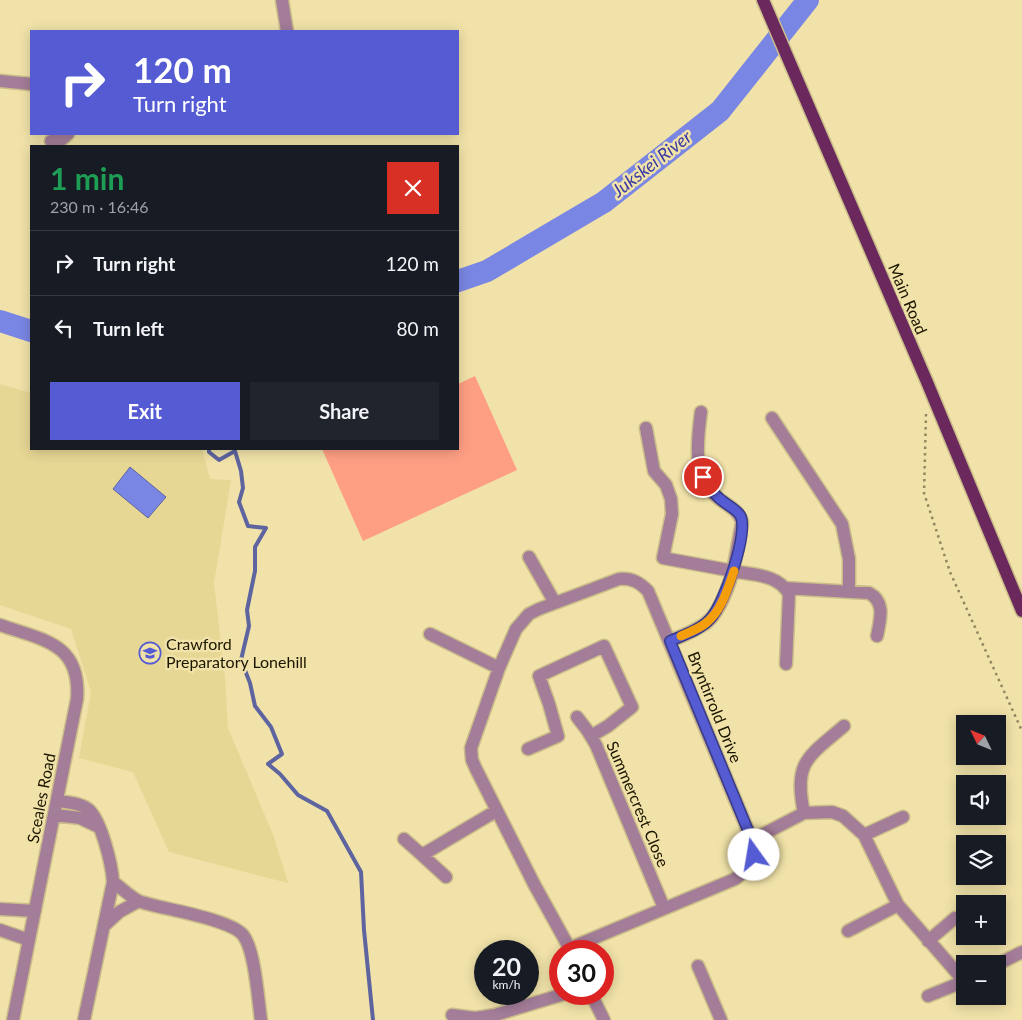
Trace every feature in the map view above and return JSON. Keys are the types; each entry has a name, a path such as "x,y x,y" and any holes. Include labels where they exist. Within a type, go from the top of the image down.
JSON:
{"main road":[{"name":"Main Road","path":"764,4 927,382 1022,611"}],"street":[{"path":"282,0 287,30"},
{"path":"0,81 30,84"},
{"path":"50,141 62,140 67,135"},
{"path":"670,641 700,627 712,617 724,595 733,571 742,522 737,512 712,491 699,467 698,438 701,412"},
{"path":"772,418 842,524 849,559 849,591"},
{"path":"646,428 654,471 666,485 671,499 672,514 663,558 771,578 778,581 788,594 786,664"},
{"path":"529,558 555,603"},
{"name":"Bryntirrold Drive","path":"565,940 496,811 472,760 471,748 516,629 528,614 619,579 630,578 641,584 648,591 752,840 754,855 752,864 745,872 734,879 592,940"},
{"path":"785,588 869,592 876,596 882,612 877,636"},
{"name":"Sceales Road","path":"0,625 48,641 60,648 72,664 78,686 77,699 13,1020"},
{"path":"430,634 500,668"},
{"path":"528,749 558,736 549,704 538,676 604,646 632,707 608,726 591,736"},
{"name":"Summercrest Close","path":"577,718 596,745 664,908"},
{"path":"804,813 800,791 800,780 804,762 844,726"},
{"path":"57,800 87,808 94,815 111,860 114,882 84,1020"},
{"path":"422,855 496,811"},
{"path":"752,840 804,813 832,812 843,816 864,835 898,905 956,971"},
{"path":"54,815 80,818 99,828"},
{"path":"864,835 903,817"},
{"path":"404,839 446,877"},
{"path":"114,882 139,901 226,924 242,934 247,943 255,972 261,1020"},
{"path":"105,925 119,912 139,901"},
{"path":"848,931 898,905"},
{"path":"0,910 35,911"},
{"path":"928,941 955,918"},
{"path":"0,930 29,940"},
{"path":"1006,960 1022,952"},
{"path":"698,966 721,1020"},
{"path":"928,996 956,985"},
{"path":"452,1015 475,1018 495,1015 549,999"},
{"path":"596,1005 604,1020"}],"path":[{"path":"926,410 924,493 950,572 1022,731"}],"shaded area":[{"path":"475,376 517,470 363,541 322,450 459,450 459,384"},
{"name":"Crawford Preparatory Lonehill","path":"0,384 30,393 30,450 202,450 210,479 231,480 214,583 225,677 228,728 274,837 288,883 169,852 133,772 79,758 91,692 71,629 0,605"}],"water":[{"path":"130,467 166,497 148,518 113,489"}],"waterway":[{"name":"Jukskei River","path":"459,281 487,271 604,202 720,111 808,0"},
{"name":"Jukskei River","path":"0,321 30,331"},
{"path":"209,450 219,460 235,451 241,471 243,488 239,502 248,526 266,528 255,547 255,571 247,610 249,626 241,660 250,683 255,706 271,727 282,754 268,764 280,774 298,795 327,811 361,872 364,930 373,1020"}],"slow traffic":[{"path":"681,636 700,627 712,617 734,571"}],"place":[{"name":"Crawford Preparatory Lonehill","path":"150,653"}],"route":[{"path":"703,477 717,497 740,516 742,522 741,534 730,582 716,611 700,627 670,641 752,840 754,855"}]}
